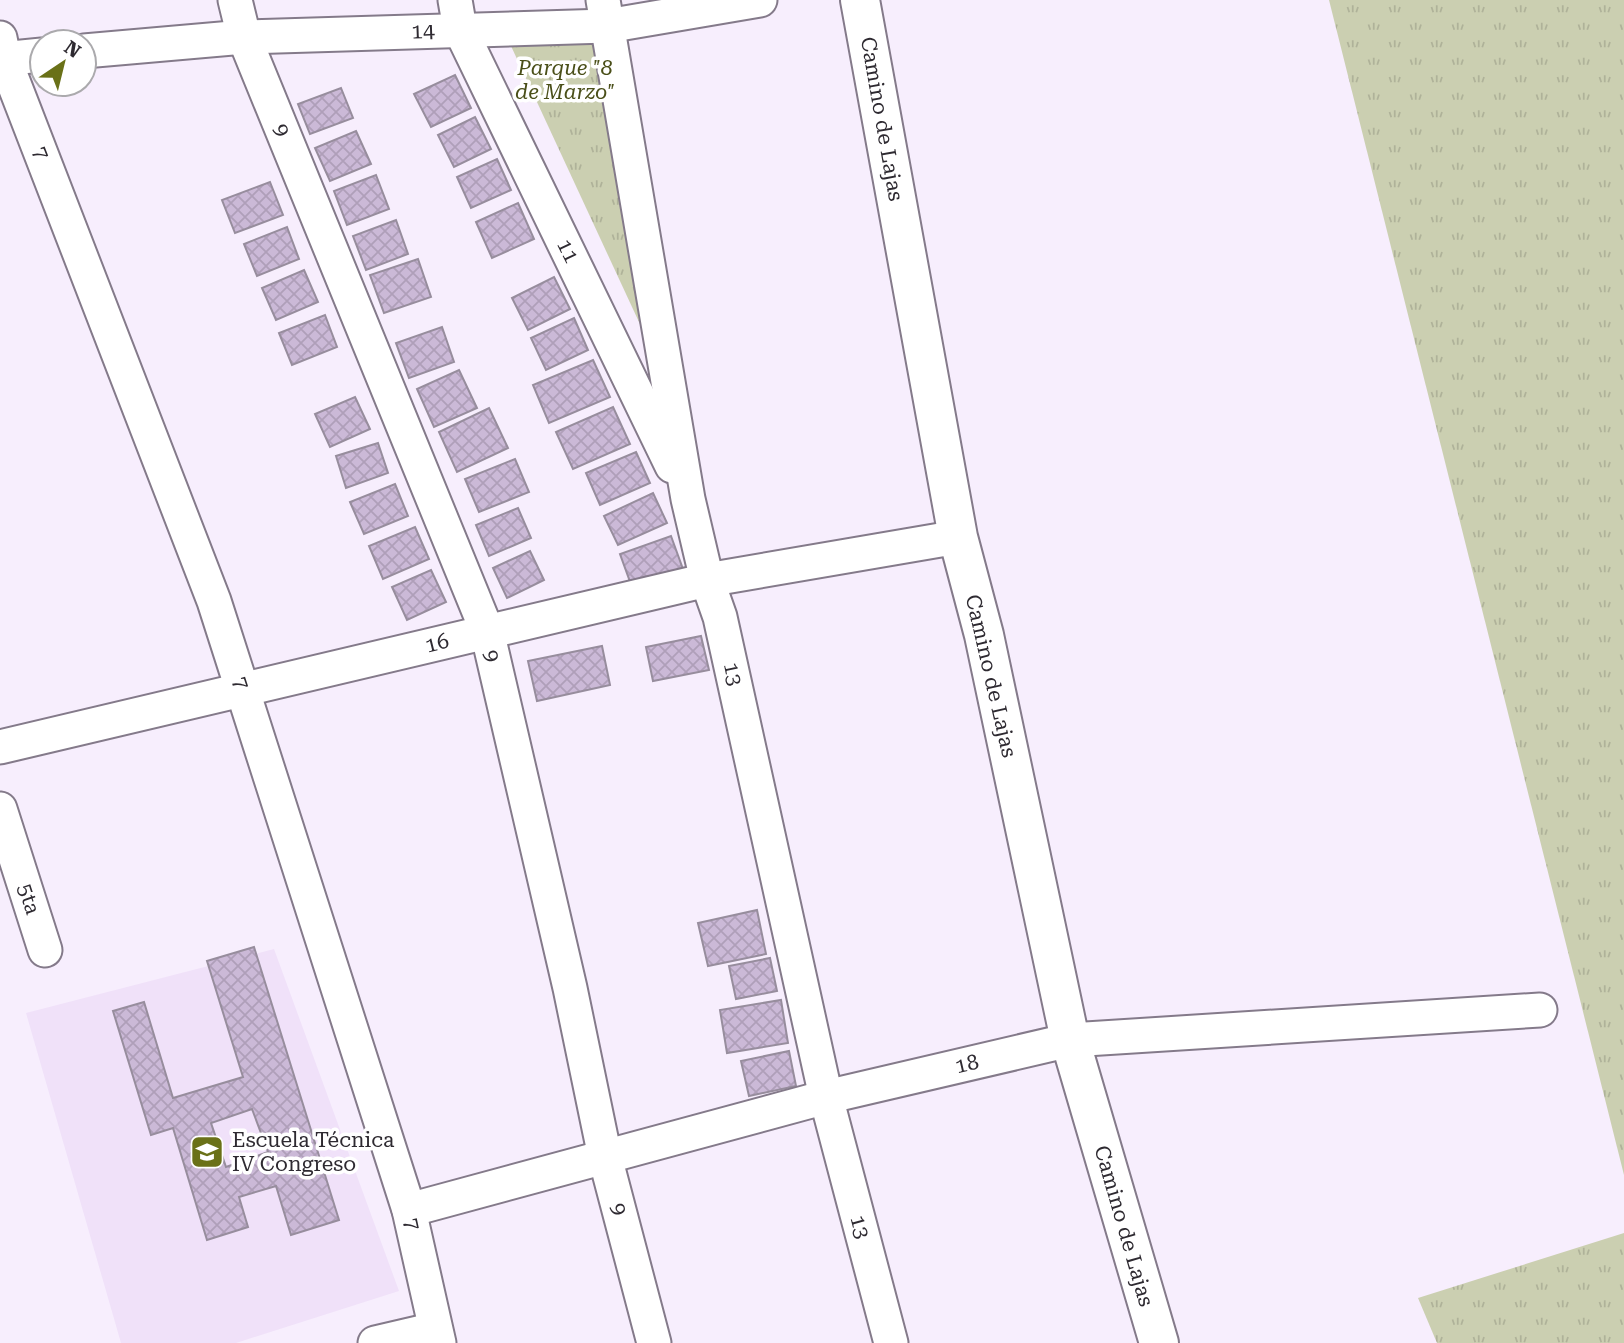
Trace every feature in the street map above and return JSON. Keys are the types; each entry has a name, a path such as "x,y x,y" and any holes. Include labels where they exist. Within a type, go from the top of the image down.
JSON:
{"street":[{"name":"9","path":"235,0 244,37 487,631 570,988 605,1157 654,1343"},
{"name":"14","path":"98,50 458,15 605,13 761,0"},
{"name":"Camino de Lajas","path":"860,0 958,537 984,635 1070,1040 1159,1343"},
{"name":"13","path":"605,13 644,227 688,499 707,580 720,617 825,1097 891,1343"},
{"name":"11","path":"458,15 688,499"},
{"path":"1,52 28,54"},
{"name":"7","path":"1,52 209,588 244,690 409,1210 437,1336"},
{"name":"16","path":"0,747 707,580 958,537"},
{"name":"5ta","path":"0,809 45,950"},
{"name":"18","path":"409,1210 825,1097 1070,1040 1540,1010"},
{"path":"375,1343 437,1336"}],"shaded area":[{"name":"Escuela Técnica IV Congreso","path":"274,949 399,1291 236,1343 121,1343 26,1013"}],"green space":[{"path":"1329,0 1624,0 1624,1175"},
{"name":"Parque \"8 de Marzo\"","path":"592,36 658,363 511,46"},
{"path":"1624,1233 1624,1343 1437,1343 1418,1298"}],"building":[{"path":"455,75 471,108 431,127 414,94"},
{"path":"341,88 353,118 310,134 298,104"},
{"path":"475,117 491,149 454,167 438,135"},
{"path":"356,131 371,164 330,181 315,148"},
{"path":"497,159 511,190 471,208 457,177"},
{"path":"376,175 389,209 347,225 334,191"},
{"path":"270,182 283,215 235,233 222,200"},
{"path":"518,203 534,239 492,258 476,222"},
{"path":"396,220 408,254 366,270 353,236"},
{"path":"287,227 299,259 257,276 244,244"},
{"path":"418,259 431,297 384,313 370,275"},
{"path":"304,270 318,302 276,320 262,288"},
{"path":"554,277 570,309 528,330 512,298"},
{"path":"325,315 337,347 292,365 279,333"},
{"path":"574,318 588,350 546,370 531,338"},
{"path":"442,327 454,362 409,378 396,343"},
{"path":"593,360 610,397 549,423 533,385"},
{"path":"459,370 477,408 434,427 417,389"},
{"path":"355,397 370,429 330,447 315,414"},
{"path":"613,407 630,444 573,469 556,432"},
{"path":"489,408 508,448 457,472 439,432"},
{"path":"378,443 388,473 346,488 336,456"},
{"path":"636,452 650,483 600,505 586,473"},
{"path":"515,459 529,492 479,512 465,479"},
{"path":"395,484 408,516 364,534 350,502"},
{"path":"653,493 667,523 618,545 604,516"},
{"path":"518,508 531,538 489,556 476,525"},
{"path":"415,527 429,559 383,579 369,546"},
{"path":"671,536 684,572 633,590 620,554"},
{"path":"530,551 544,580 507,598 493,568"},
{"path":"431,570 446,602 407,620 392,587"},
{"path":"701,636 709,670 653,681 646,647"},
{"path":"602,646 610,685 537,701 528,661"},
{"path":"757,910 766,954 708,966 698,923"},
{"path":"254,947 339,1220 291,1235 276,1186 239,1197 248,1227 207,1240 173,1128 151,1135 113,1011 144,1002 173,1098 243,1077 207,961","holes":["252,1109 268,1152 226,1167 211,1123"]},
{"path":"770,958 777,991 736,999 729,966"},
{"path":"781,1000 788,1043 727,1053 720,1010"},
{"path":"789,1051 796,1086 749,1096 741,1061"}],"place":[{"name":"Escuela Técnica IV Congreso","path":"207,1152"}]}
